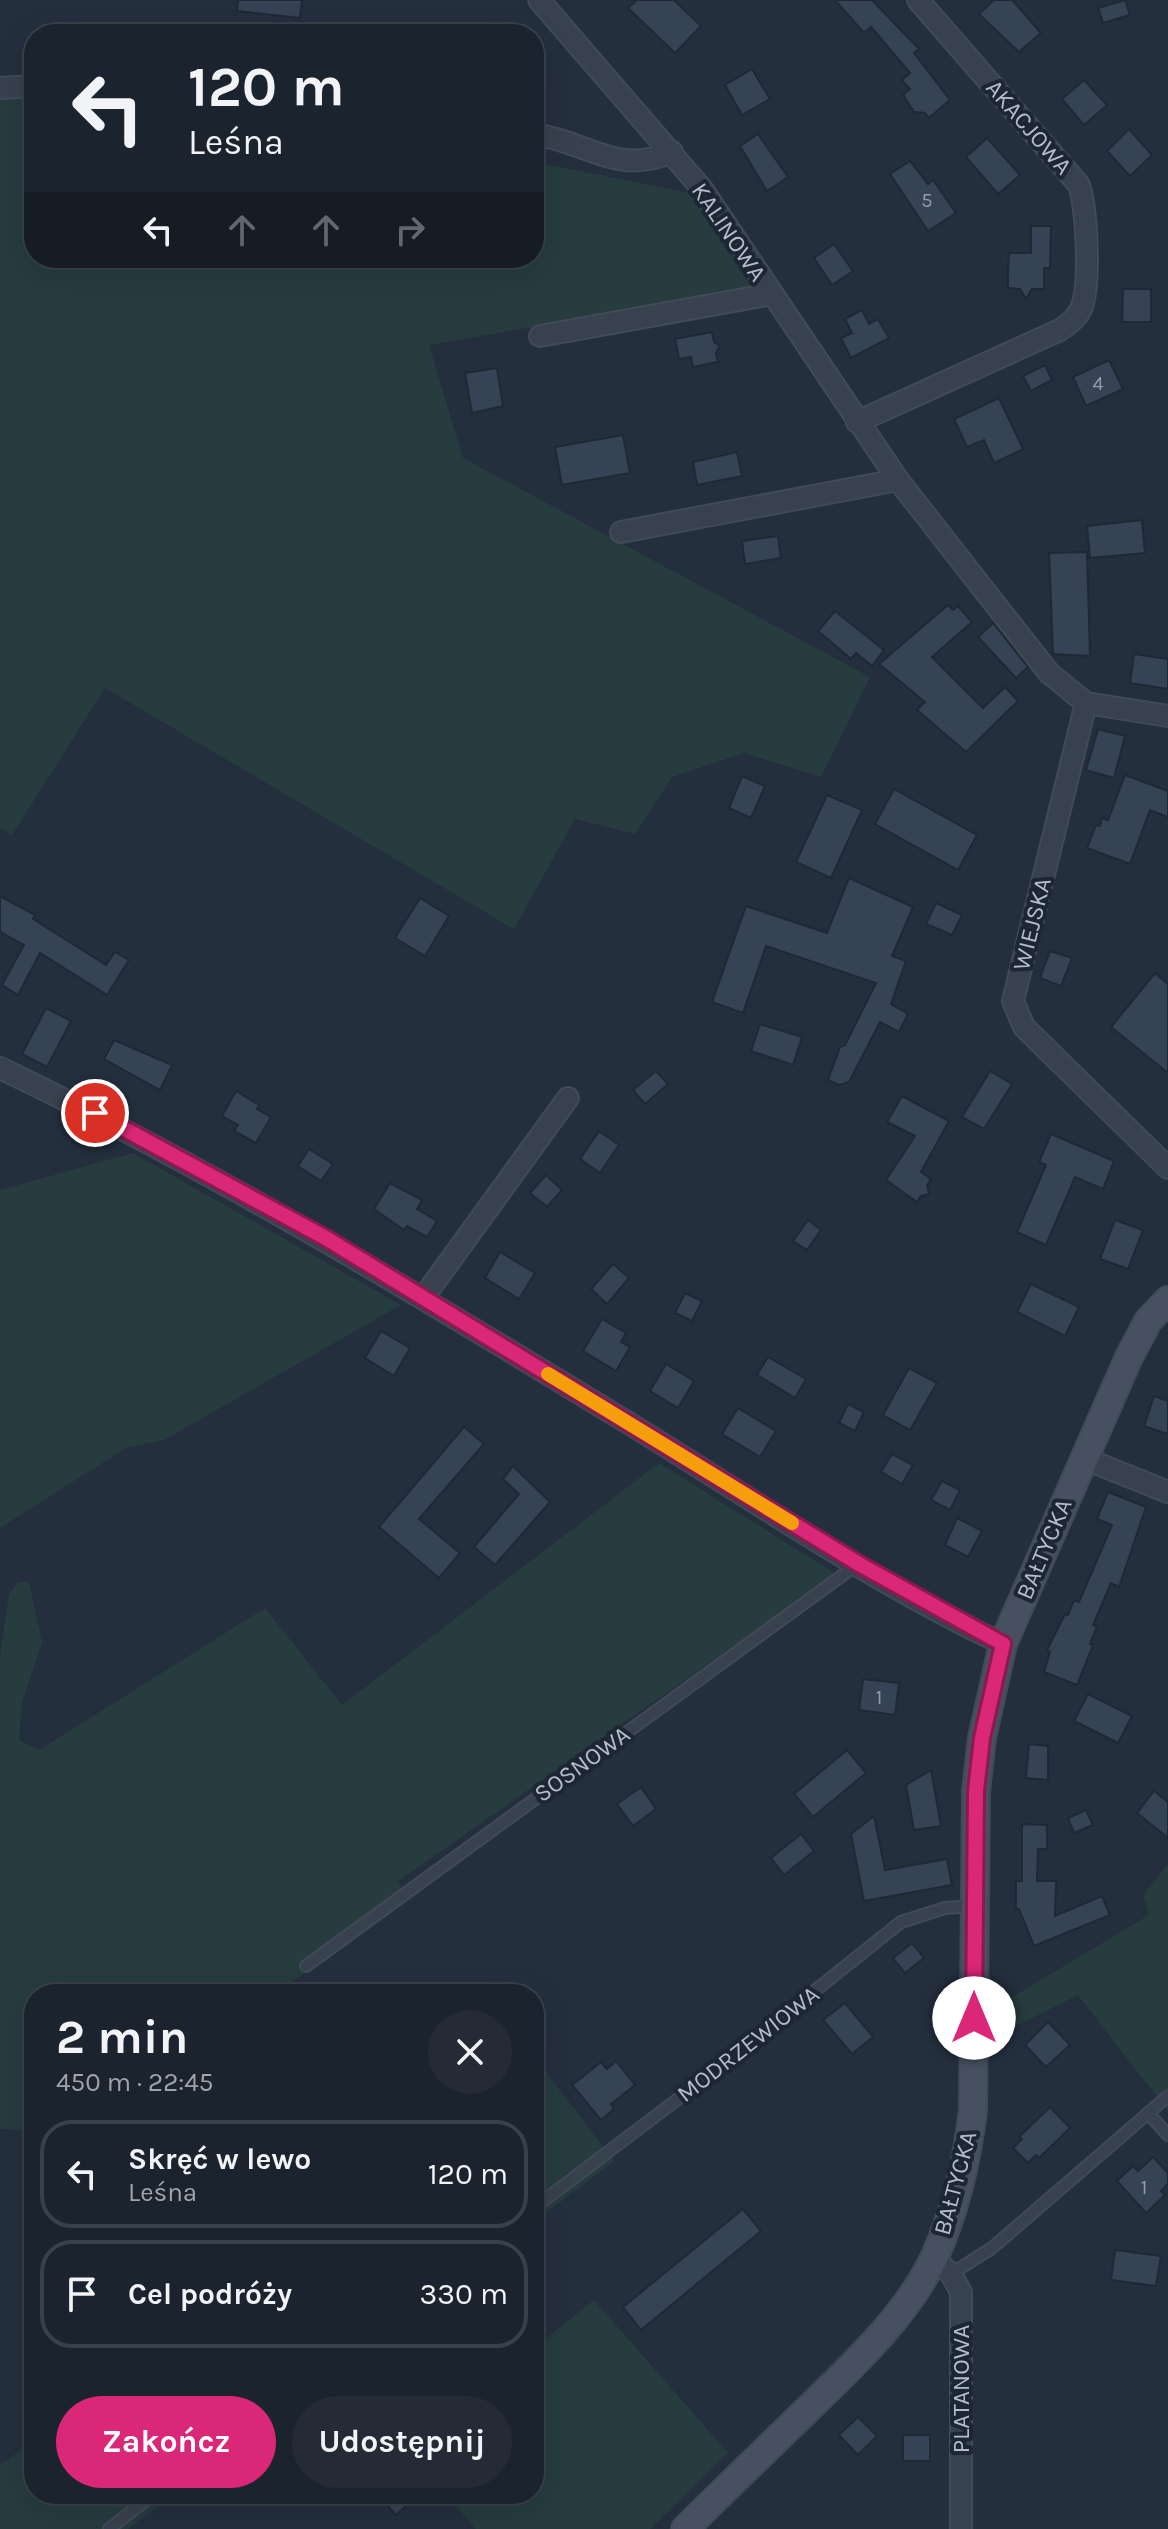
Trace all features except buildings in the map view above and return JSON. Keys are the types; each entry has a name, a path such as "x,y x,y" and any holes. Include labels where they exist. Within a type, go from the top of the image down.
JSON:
{"street":[{"name":"KALINOWA","path":"539,0 672,152 898,480 1049,673 1086,703"},
{"name":"AKACJOWA","path":"857,422 1060,330 1076,318 1084,302 1086,208 1079,185 918,0"},
{"path":"0,88 24,87"},
{"path":"544,135 561,138 629,163 652,161 672,152"},
{"path":"540,336 772,294"},
{"path":"621,532 898,480"},
{"path":"1086,703 1168,716"},
{"name":"WIEJSKA","path":"1086,703 1013,1001 1024,1027 1168,1168"},
{"path":"0,1068 153,1142 311,1230 859,1564 1003,1644"},
{"path":"423,1298 568,1098"},
{"name":"BAŁTYCKA","path":"685,2529 857,2360 916,2289 942,2266 973,2110 976,1791 982,1738 1003,1644 1135,1345 1148,1321 1168,1300"},
{"path":"1083,1458 1168,1492"},
{"name":"PLATANOWA","path":"942,2266 961,2292 961,2529"}],"lane":[{"name":"SOSNOWA","path":"306,1966 859,1564"},
{"name":"MODRZEWIOWA","path":"544,2200 707,2077 901,1922 945,1908 974,1906"},
{"path":"942,2266 992,2248 1168,2096"},
{"path":"1148,2113 1168,2135"},
{"path":"109,2529 141,2504"}],"green space":[{"path":"24,97 24,268 544,268 544,164 691,193 753,289 429,345 463,458 870,677 821,777 744,753 672,777 635,834 575,819 514,929 105,688 12,835 0,828 0,98"},
{"path":"133,1153 401,1305 164,1440 126,1448 0,1528 0,1190"},
{"path":"659,1463 836,1574 397,1882 412,1898 289,1984 24,1984 24,2130 0,2129 0,1656 9,1594 18,1582 29,1582 42,1642 22,1702 19,1740 39,1750 265,1608 342,1705"},
{"path":"1168,1864 1168,2111 1078,1995 995,2037 997,2006 1149,1915 1143,1895"},
{"path":"544,2070 614,2161 544,2214"},
{"path":"594,2300 728,2453 650,2529 476,2529 454,2504 544,2504 544,2340"},
{"path":"24,2448 24,2504 161,2504 128,2529 0,2529 0,2465"}],"slow traffic":[{"path":"548,1374 792,1523"}],"route":[{"path":"95,1113 324,1237 859,1564 1003,1644 982,1738 976,1791 974,2018"}]}
